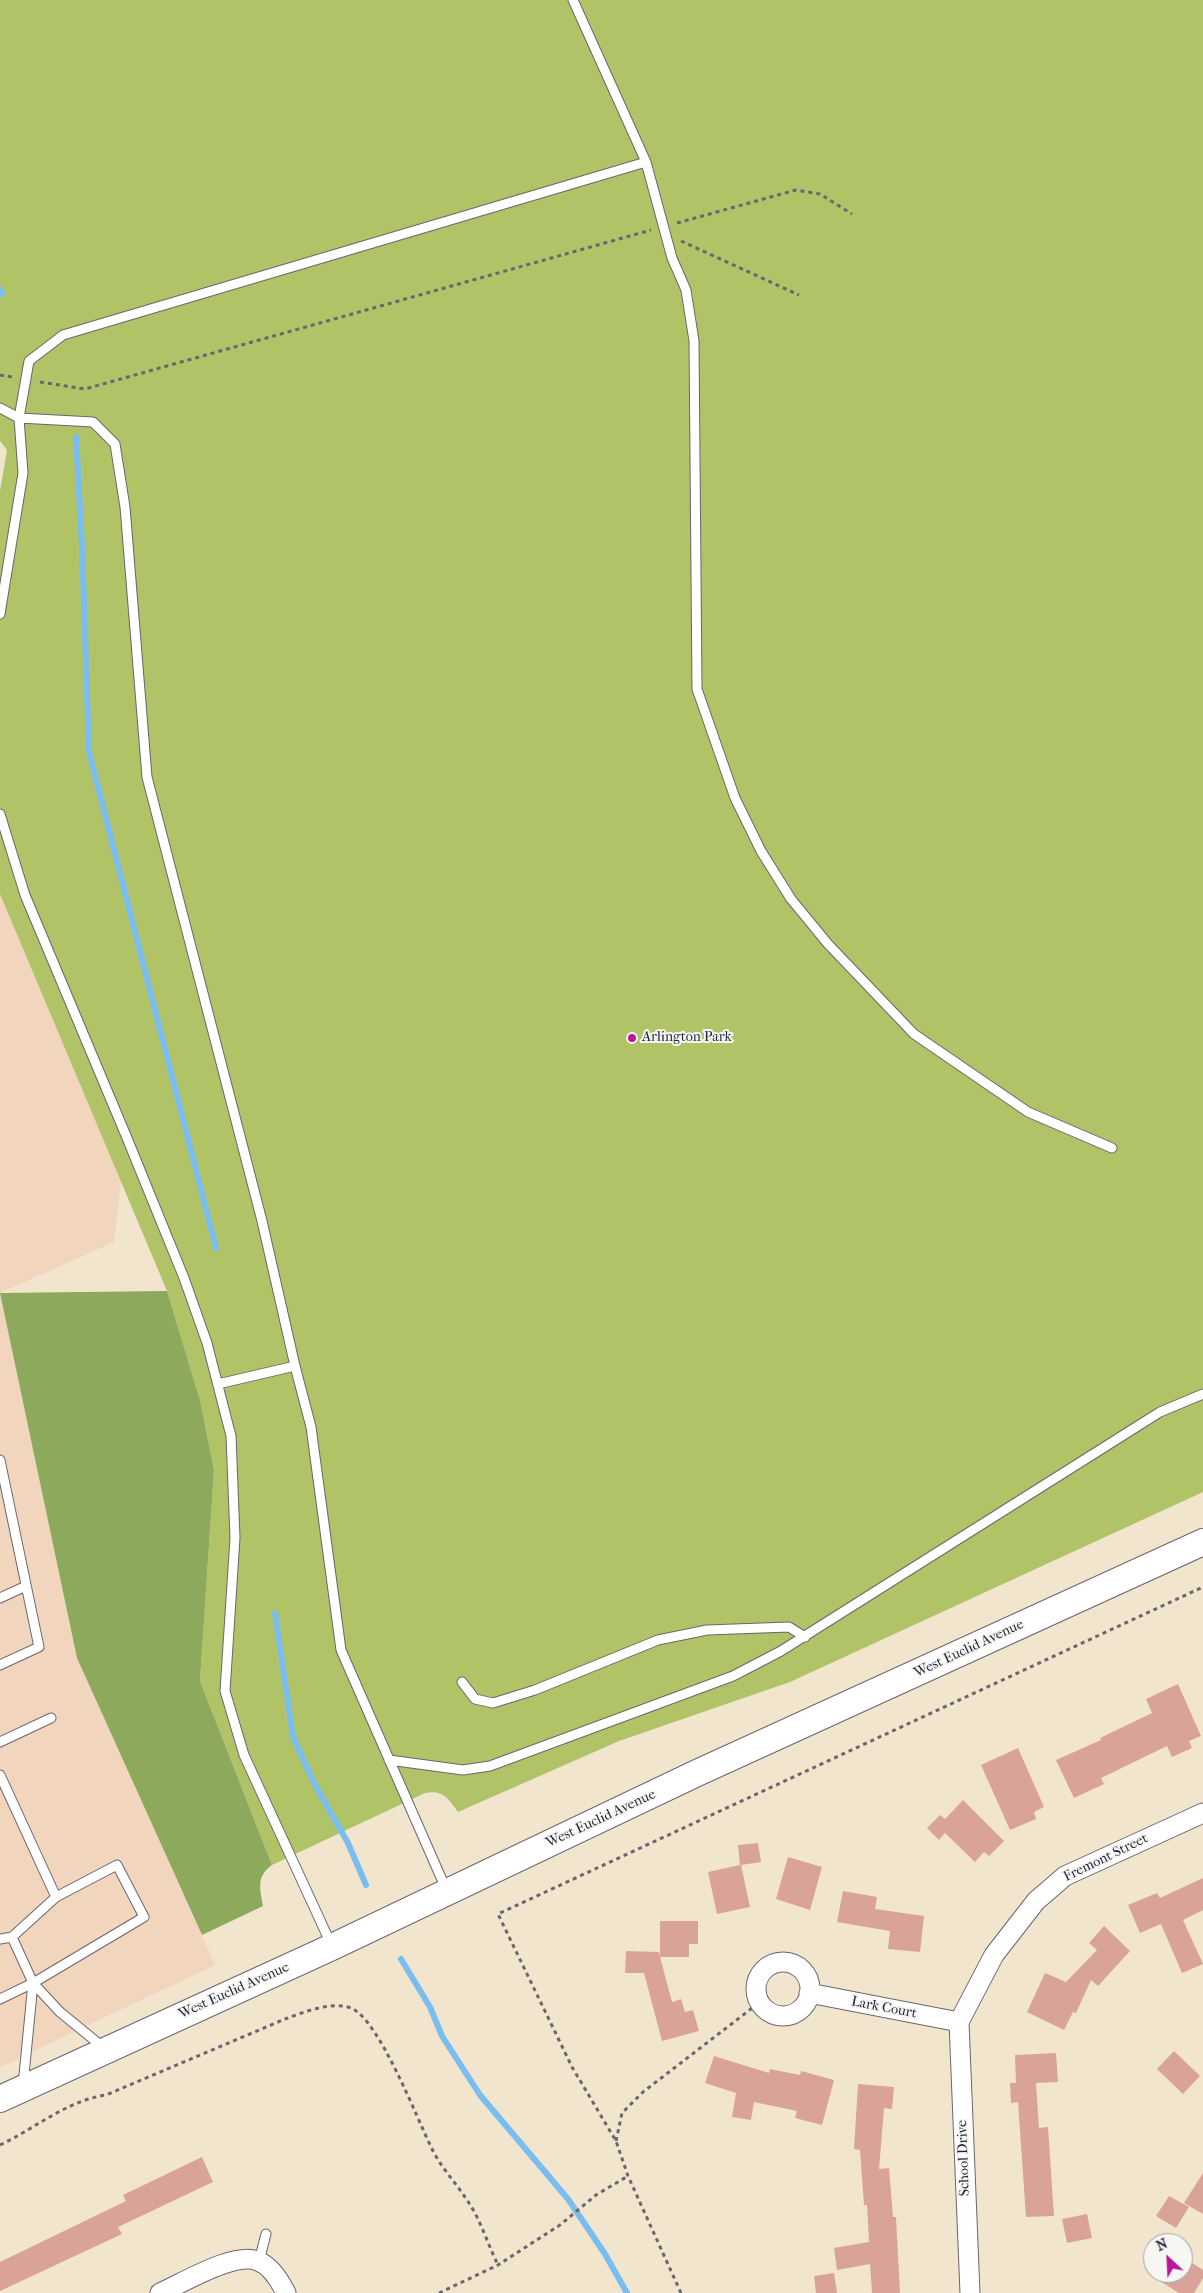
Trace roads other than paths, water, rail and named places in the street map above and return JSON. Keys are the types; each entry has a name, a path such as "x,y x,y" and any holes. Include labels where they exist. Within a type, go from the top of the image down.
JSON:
{"main road":[{"name":"West Euclid Avenue","path":"11,2093 332,1947 696,1774 1203,1542"}],"street":[{"name":"Fremont Street","path":"958,2022 994,1955 1036,1901 1065,1876 1203,1813"},
{"path":"778,1962 795,1964 807,1976 810,1993 801,2009 784,2015 767,2010 760,2002 756,1986 759,1978 770,1965 778,1962"},
{"name":"Lark Court","path":"810,1993 958,2022"},
{"name":"School Drive","path":"958,2022 970,2293"},
{"path":"160,2293 229,2262 244,2258 259,2261 280,2280 286,2293"}],"lane":[{"path":"575,1 646,162 672,258 686,290 694,341 697,689 735,798 756,842 791,899 828,944 914,1034 1028,1112 1112,1148"},
{"path":"0,614 23,473 19,418 30,361 63,336 646,162"},
{"path":"0,408 19,418 93,422 114,444 125,507 146,777 262,1221 295,1366 312,1427 341,1650 448,1892"},
{"path":"0,814 25,895 184,1278 207,1342 231,1436 235,1538 225,1692 244,1754 332,1947"},
{"path":"218,1384 295,1366"},
{"path":"389,1760 463,1770 490,1766 734,1676 805,1637 1160,1412 1203,1394"},
{"path":"0,1460 39,1647 0,1665"},
{"path":"0,1598 26,1586"},
{"path":"462,1682 474,1700 493,1702 535,1690 658,1640 707,1630 739,1628 789,1627 805,1637"},
{"path":"0,1742 51,1718"},
{"path":"0,1776 56,1897"},
{"path":"0,1938 12,1937 56,1897 118,1865 144,1917 33,1983 0,1999"},
{"path":"12,1937 33,1983 60,2012 106,2050"},
{"path":"11,2093 33,1983"},
{"path":"259,2261 266,2234"}],"waterway":[{"path":"0,289 2,294"},
{"path":"76,437 82,545 89,752 216,1248"},
{"path":"275,1613 293,1737 315,1785 348,1843 366,1885"},
{"path":"401,1959 430,2007 442,2036 480,2095 568,2199 605,2254 627,2293"}],"place":[{"name":"Arlington Park","path":"632,1038"}]}
